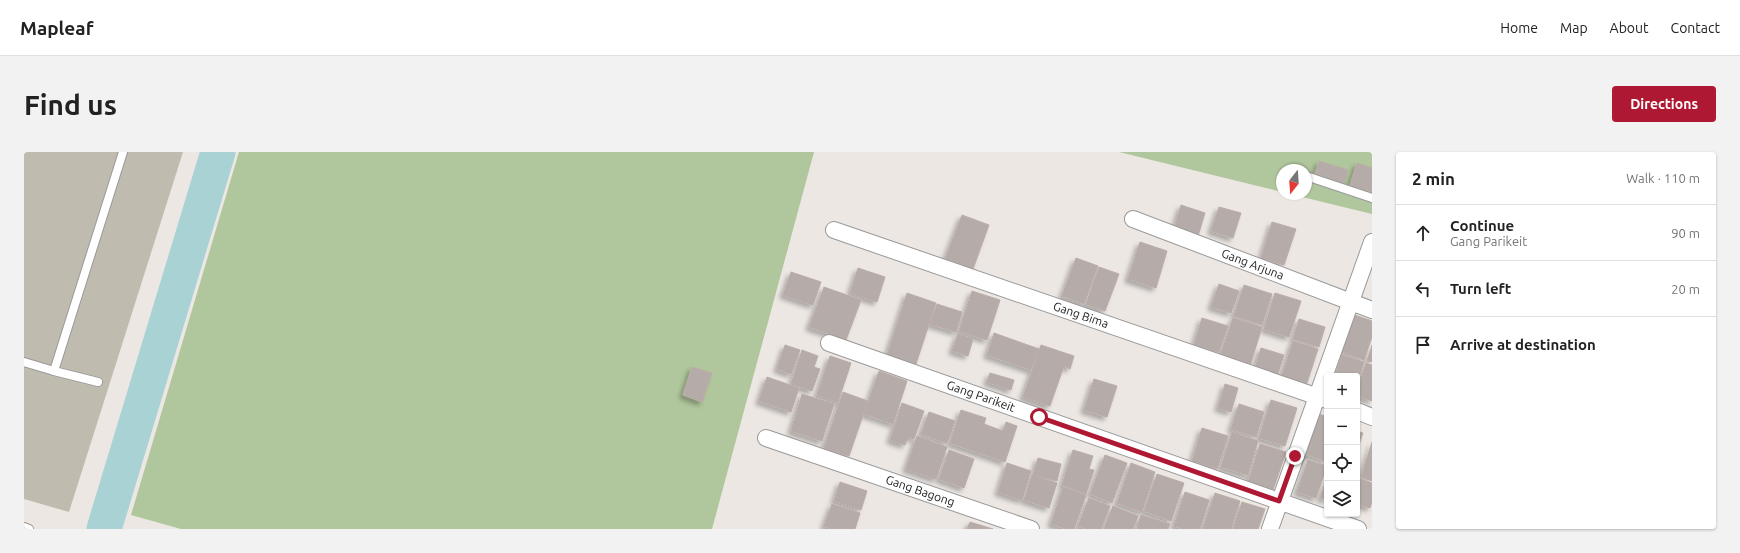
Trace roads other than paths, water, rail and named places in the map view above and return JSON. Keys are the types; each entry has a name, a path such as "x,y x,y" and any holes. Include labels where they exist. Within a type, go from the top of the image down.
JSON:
{"street":[{"name":"Gang Arjuna","path":"1133,220 1372,310"},
{"name":"Gang Bima","path":"834,230 1322,398"},
{"path":"1270,529 1279,501 1322,398 1351,303 1372,242"},
{"name":"Gang Parikeit","path":"829,343 1358,529"},
{"path":"1360,412 1372,417"},
{"name":"Gang Bagong","path":"766,438 1031,529"}],"lane":[{"path":"54,371 123,152"},
{"path":"1312,178 1372,198"},
{"path":"24,362 98,382"},
{"path":"24,528 29,529"}],"waterway":[{"path":"104,529 218,152"}]}
